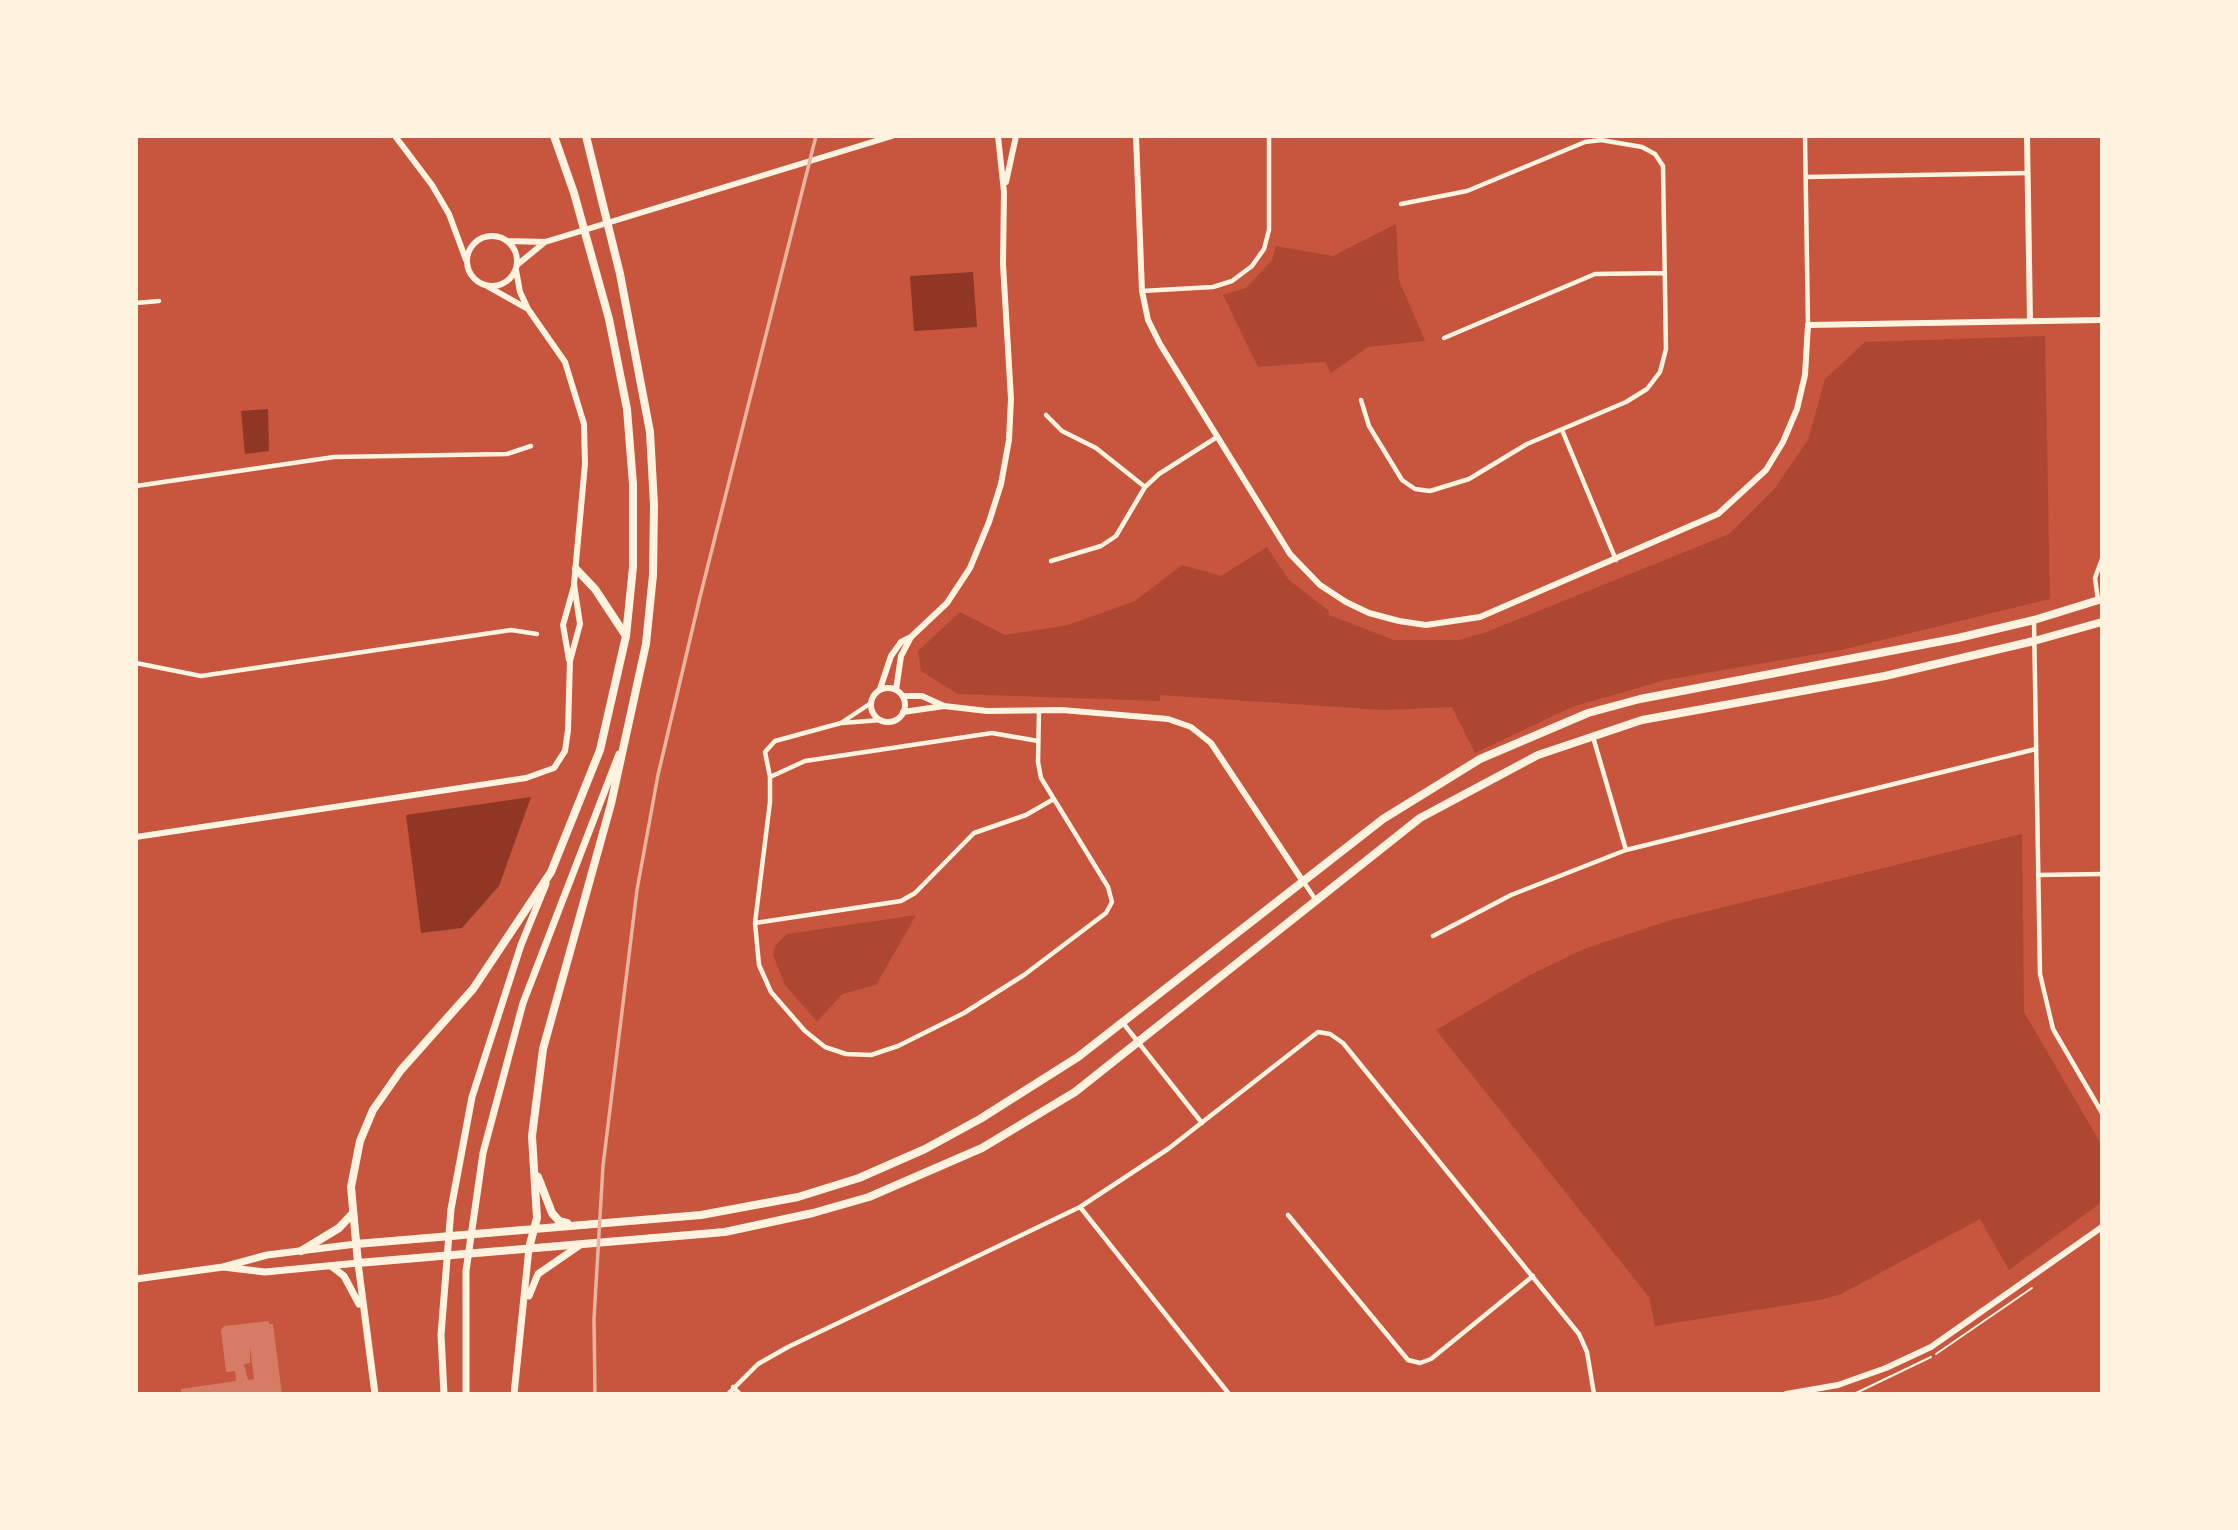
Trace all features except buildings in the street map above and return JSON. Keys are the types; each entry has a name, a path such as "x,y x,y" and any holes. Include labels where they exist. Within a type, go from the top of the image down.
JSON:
{"highway":[{"path":"554,136 574,193 609,319 627,409 633,484 634,567 626,636 600,750 551,872 473,989 401,1070 373,1110 360,1141 351,1187 358,1263 725,1232 813,1213 869,1196 982,1148 1075,1092 1420,818 1487,779 1538,755 1592,735 1699,707 1885,676 2102,622"},
{"path":"529,1248 536,1228 532,1136 543,1049 611,804 646,644 653,575 654,505 650,432 620,274 586,136"},
{"path":"576,569 595,589 626,636"},
{"path":"356,1244 423,1236 612,1223 745,1208 798,1197 859,1178 925,1149 980,1119 1078,1057 1383,819 1490,754 1588,713 1690,687 1837,663 2034,620 2100,599"},
{"path":"535,1170 552,1213 559,1221 573,1226"},
{"path":"301,1251 338,1228 353,1213"}],"main road":[{"path":"466,1394 467,1271 473,1209 483,1153 523,1003 623,742"},
{"path":"444,1394 442,1335 451,1209 472,1097 521,945 551,872"},
{"path":"136,1279 223,1268 267,1255 356,1244"},
{"path":"526,1303 538,1274 582,1245"},
{"path":"514,1394 526,1303 529,1248"},
{"path":"223,1268 265,1272 358,1263 375,1394"},
{"path":"331,1266 344,1276 362,1309"}],"street":[{"path":"395,136 432,185 449,214 472,275 528,309"},
{"path":"467,262 470,248 480,238 494,235 507,240 545,242 892,136"},
{"path":"841,723 871,703 880,689 891,656 901,642 911,637 947,603 970,568 1001,484 1009,440 1011,399 1003,264 1004,192 998,136"},
{"path":"1004,192 1016,136"},
{"path":"1136,136 1142,291 1148,320 1160,344 1290,554 1320,585 1369,613 1426,625 1480,617 1617,561 1718,514 1766,470 1783,442 1797,409 1805,375 1808,325 1805,136"},
{"path":"1142,291 1213,287 1232,281 1252,266 1264,249 1269,230 1269,136"},
{"path":"2027,136 2030,321"},
{"path":"1362,400 1369,426 1402,480 1415,489 1430,491 1469,479 1527,444 1626,402 1647,389 1660,372 1666,349 1663,166 1655,154 1642,147 1601,140 1585,142 1467,191 1401,205"},
{"path":"1806,177 2028,173"},
{"path":"136,837 526,778 554,768 565,751 570,661 563,625 576,569 585,464 584,424 565,362 528,309 520,292 516,252 507,240"},
{"path":"483,284 503,283 545,242"},
{"path":"1444,338 1595,274 1665,272"},
{"path":"136,303 159,301"},
{"path":"1808,325 2102,320"},
{"path":"1046,415 1062,431 1096,448 1145,487"},
{"path":"1562,430 1617,561"},
{"path":"1051,561 1101,546 1116,536 1145,487 1159,474 1218,437"},
{"path":"136,486 334,457 507,454 531,446"},
{"path":"2100,599 2095,578 2102,559"},
{"path":"570,661 580,624 574,584"},
{"path":"2034,620 2040,974 2053,1029 2102,1113"},
{"path":"136,663 201,676 511,630 537,634"},
{"path":"896,690 901,656 911,637"},
{"path":"880,689 896,690 902,696 903,712"},
{"path":"902,696 922,696 944,706"},
{"path":"871,703 874,715 881,720"},
{"path":"1039,710 1041,778 1052,800 1108,887 1112,902 1106,913 1024,975 964,1013 898,1046 871,1055 846,1054 825,1047 805,1031 771,992 759,965 755,923 770,777 765,752 775,741 841,723 894,721 903,712 944,706 987,711 1039,710 1168,719 1191,727 1211,743 1315,899"},
{"path":"770,777 805,761 992,733 1038,741"},
{"path":"1592,735 1626,850"},
{"path":"1433,936 1511,895 1626,850 2036,749"},
{"path":"755,923 901,901 915,893 974,833 1026,815 1052,800"},
{"path":"2038,875 2102,874"},
{"path":"1123,1023 1202,1123"},
{"path":"728,1394 758,1364 788,1347 1080,1207 1202,1123 1306,1038 1318,1032 1330,1034 1343,1043 1579,1335 1587,1352 1594,1394"},
{"path":"1080,1207 1229,1394"},
{"path":"1288,1215 1408,1360 1420,1363 1431,1359 1532,1276"},
{"path":"1786,1394 1838,1385 1886,1368 1931,1347 2102,1227"},
{"path":"733,1387 740,1394"}],"shaded area":[{"path":"1396,224 1399,280 1425,341 1368,347 1331,373 1325,362 1258,367 1223,295 1246,288 1272,260 1276,246 1333,256"},
{"path":"973,272 977,327 914,331 910,276"},
{"path":"2045,336 2050,599 1841,650 1665,680 1572,707 1475,753 1452,707 1384,710 1160,695 1160,701 958,694 921,671 918,651 960,612 1005,635 1068,625 1135,601 1182,565 1221,576 1267,547 1289,580 1329,611 1329,615 1394,640 1459,640 1484,633 1729,534 1775,488 1808,440 1825,379 1865,342"},
{"path":"268,409 269,451 245,454 241,411"},
{"path":"531,797 499,886 462,928 421,933 406,815"},
{"path":"2022,834 2024,1012 2101,1144 2102,1202 2009,1270 1980,1219 1841,1294 1819,1300 1655,1326 1649,1297 1436,1030 1528,976 1584,949 1671,920"},
{"path":"916,915 876,985 842,994 817,1022 785,985 773,955 775,946 787,934"}],"railway":[{"path":"595,1394 594,1319 603,1166 637,890 658,775 700,597 816,136"}]}
